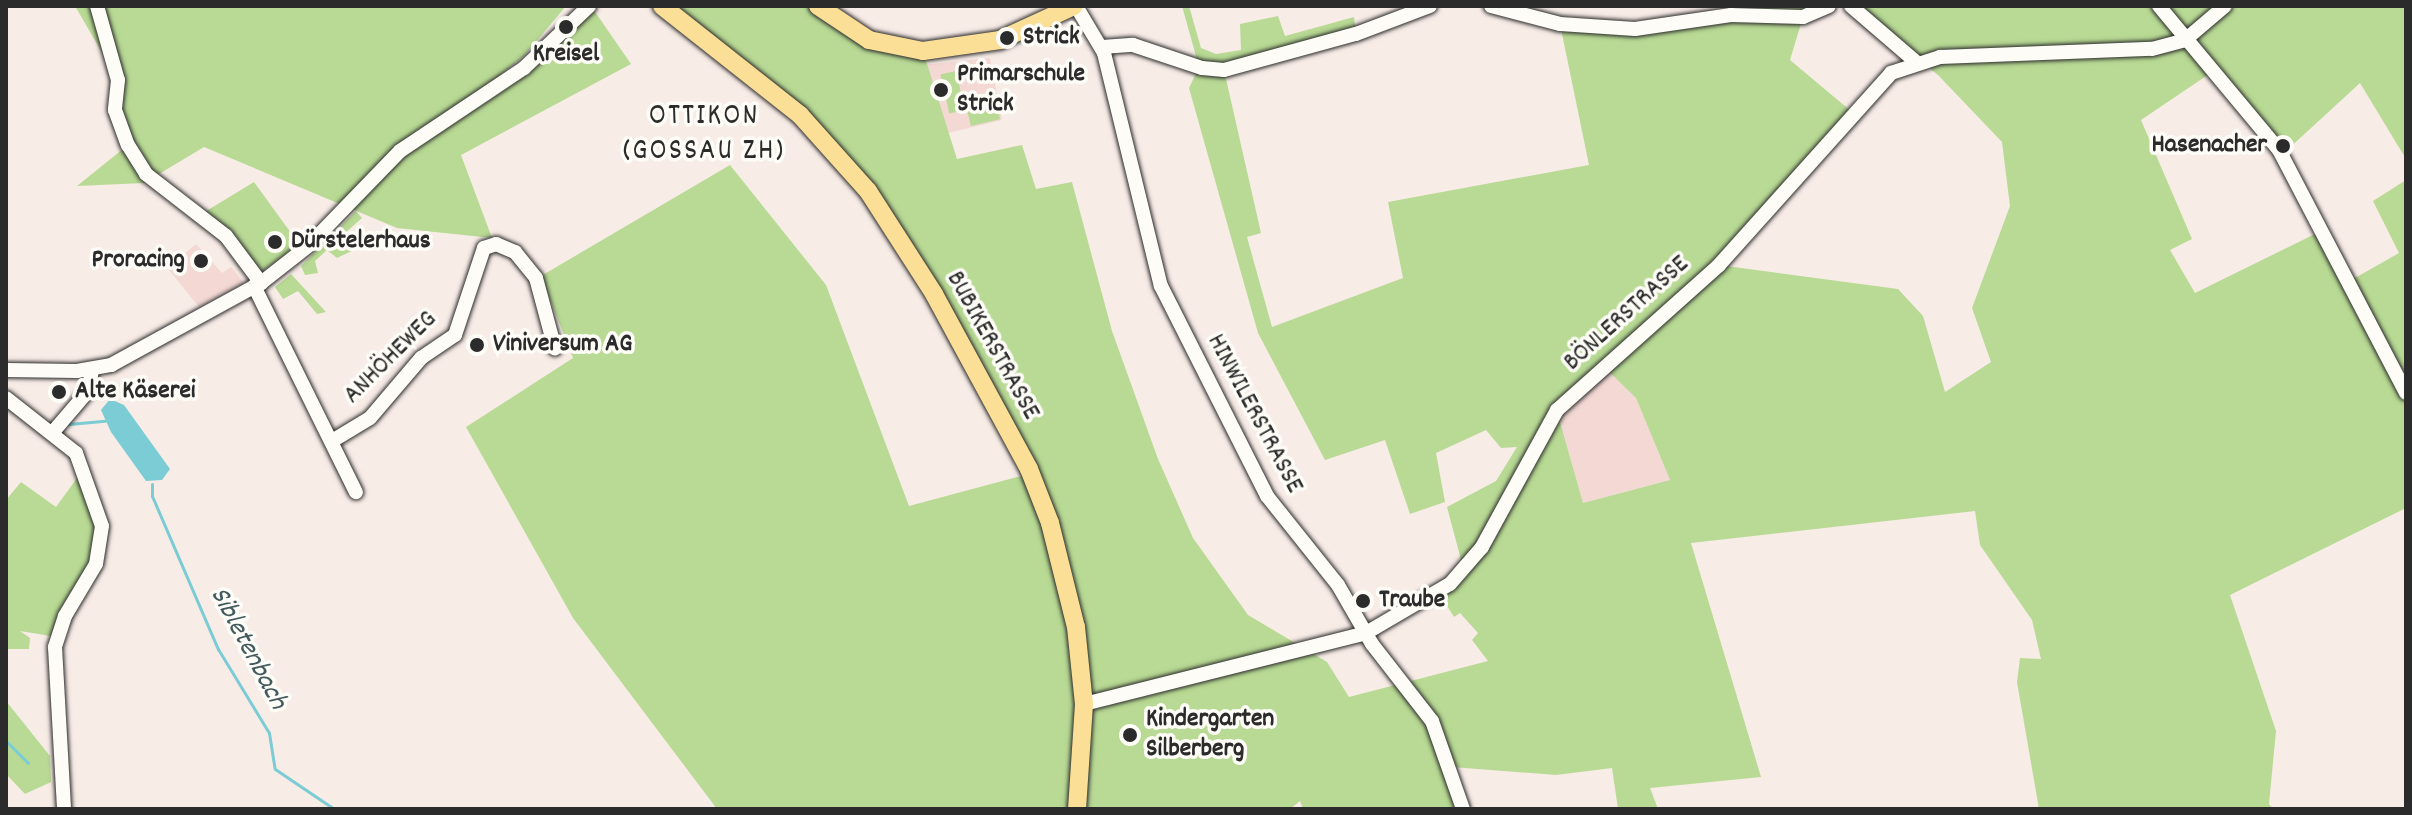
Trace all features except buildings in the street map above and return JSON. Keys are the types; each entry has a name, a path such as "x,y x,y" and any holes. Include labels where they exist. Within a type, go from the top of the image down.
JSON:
{"main road":[{"name":"BUBIKERSTRASSE","path":"662,6 800,115 868,191 911,255 1029,469 1050,523 1076,627 1084,704 1077,809"},
{"path":"818,6 869,40 923,51 1000,40 1072,6"}],"street":[{"path":"97,6 118,80 115,110 128,145 146,174 226,236 257,284 356,492"},
{"path":"6,370 92,370 119,361 257,284 308,246 400,151 524,68 589,6"},
{"name":"HINWILERSTRASSE","path":"1072,6 1102,47 1161,286 1263,491 1338,585 1366,633 1436,729 1463,809"},
{"path":"1102,47 1141,46 1202,68 1224,70 1356,34 1430,6"},
{"path":"1491,6 1560,24 1635,29 1731,15 1803,17 1829,6"},
{"path":"1851,6 1915,61 2134,51 2185,40 2225,6"},
{"path":"2159,6 2279,150 2406,393"},
{"name":"BÖNLERSTRASSE","path":"1084,704 1366,633 1434,597 1465,571 1557,410 1719,265 1873,88 1915,61"},
{"name":"ANHÖHEWEG","path":"332,441 370,418 421,358 455,335 484,248 496,244 515,252 536,278 555,349"},
{"path":"53,432 86,395 92,370"},
{"path":"6,398 53,432 80,458 102,531 96,564 65,616 55,647 64,809"}],"shaded area":[{"name":"Primarschule Strick","path":"990,58 1002,120 948,133 922,65"},
{"path":"196,244 222,273 231,267 244,283 199,307 161,260 177,249 183,255"},
{"path":"1604,367 1636,398 1670,480 1583,503 1557,410"}],"green space":[{"path":"75,6 566,6 524,56 460,107 506,80 591,6 631,64 461,155 492,238 397,228 204,147 144,183 77,186 128,145 115,110 118,80"},
{"path":"662,6 818,6 828,16 923,51 957,159 1022,145 1036,189 1072,182 1112,331 1158,459 1193,538 1248,615 1327,662 1349,697 1488,661 1472,640 1478,633 1460,613 1454,617 1439,593 1464,571 1447,507 1496,481 1517,447 1501,448 1486,430 1436,453 1445,502 1410,514 1385,440 1325,460 1258,333 1189,88 1199,67 1182,6 1189,6 1201,48 1216,54 1241,50 1240,24 1278,16 1285,36 1354,17 1356,34 1224,70 1261,233 1247,237 1272,327 1403,278 1388,202 1589,165 1560,24 1635,29 1731,14 1729,6 1824,6 1803,17 1790,60 1852,112 1719,265 1898,289 1923,316 1945,392 1991,362 1972,308 2010,206 2002,142 1938,75 1851,6 2406,6 2406,159 2360,83 2286,151 2212,72 2141,120 2192,239 2170,250 2195,293 2321,231 2348,282 2399,253 2373,201 2406,180 2406,508 2230,595 2276,731 2269,804 2273,809 2039,809 2017,682 2020,658 2041,659 2032,620 1980,545 1975,511 1691,543 1761,777 1650,788 1658,809 1618,809 1612,768 1556,775 1452,767 1463,809 1303,809 1300,801 1290,809 717,809 573,618 466,427 573,358 541,276 730,165 826,285 909,506 1025,475 976,368 833,149","holes":["1604,367 1636,398 1670,480 1583,503 1557,411"]},
{"path":"956,71 965,110 949,114 940,75"},
{"path":"994,93 1000,119 971,126 965,100"},
{"path":"254,182 299,244 260,273 203,213"},
{"path":"356,211 362,218 344,234 356,249 337,258 327,250 315,261 318,273 305,275 301,266"},
{"path":"291,274 326,312 317,314 298,291 283,299 275,287"},
{"path":"85,467 102,536 57,637 20,631 30,638 29,649 6,649 6,500 21,482 56,507"},
{"path":"6,701 50,756 51,782 25,794 6,774"}],"water":[{"path":"110,399 124,405 170,469 162,480 146,481 111,432 101,410"}],"waterway":[{"path":"69,424 105,421"},
{"name":"Sibletenbach","path":"152,484 152,496 218,649 269,733 275,769 334,809"},
{"path":"6,741 28,763"}],"place":[{"name":"Kreisel","path":"566,27"},
{"name":"Strick","path":"1007,38"},
{"name":"Primarschule Strick","path":"941,90"},
{"name":"Hasenacher","path":"2283,146"},
{"name":"Dürstelerhaus","path":"275,242"},
{"name":"Proracing","path":"201,261"},
{"name":"Viniversum AG","path":"477,345"},
{"name":"Alte Käserei","path":"59,392"},
{"name":"Traube","path":"1363,601"},
{"name":"Kindergarten Silberberg","path":"1130,735"}],"district":[{"name":"OTTIKON (GOSSAU ZH)","path":"704,135"}]}
